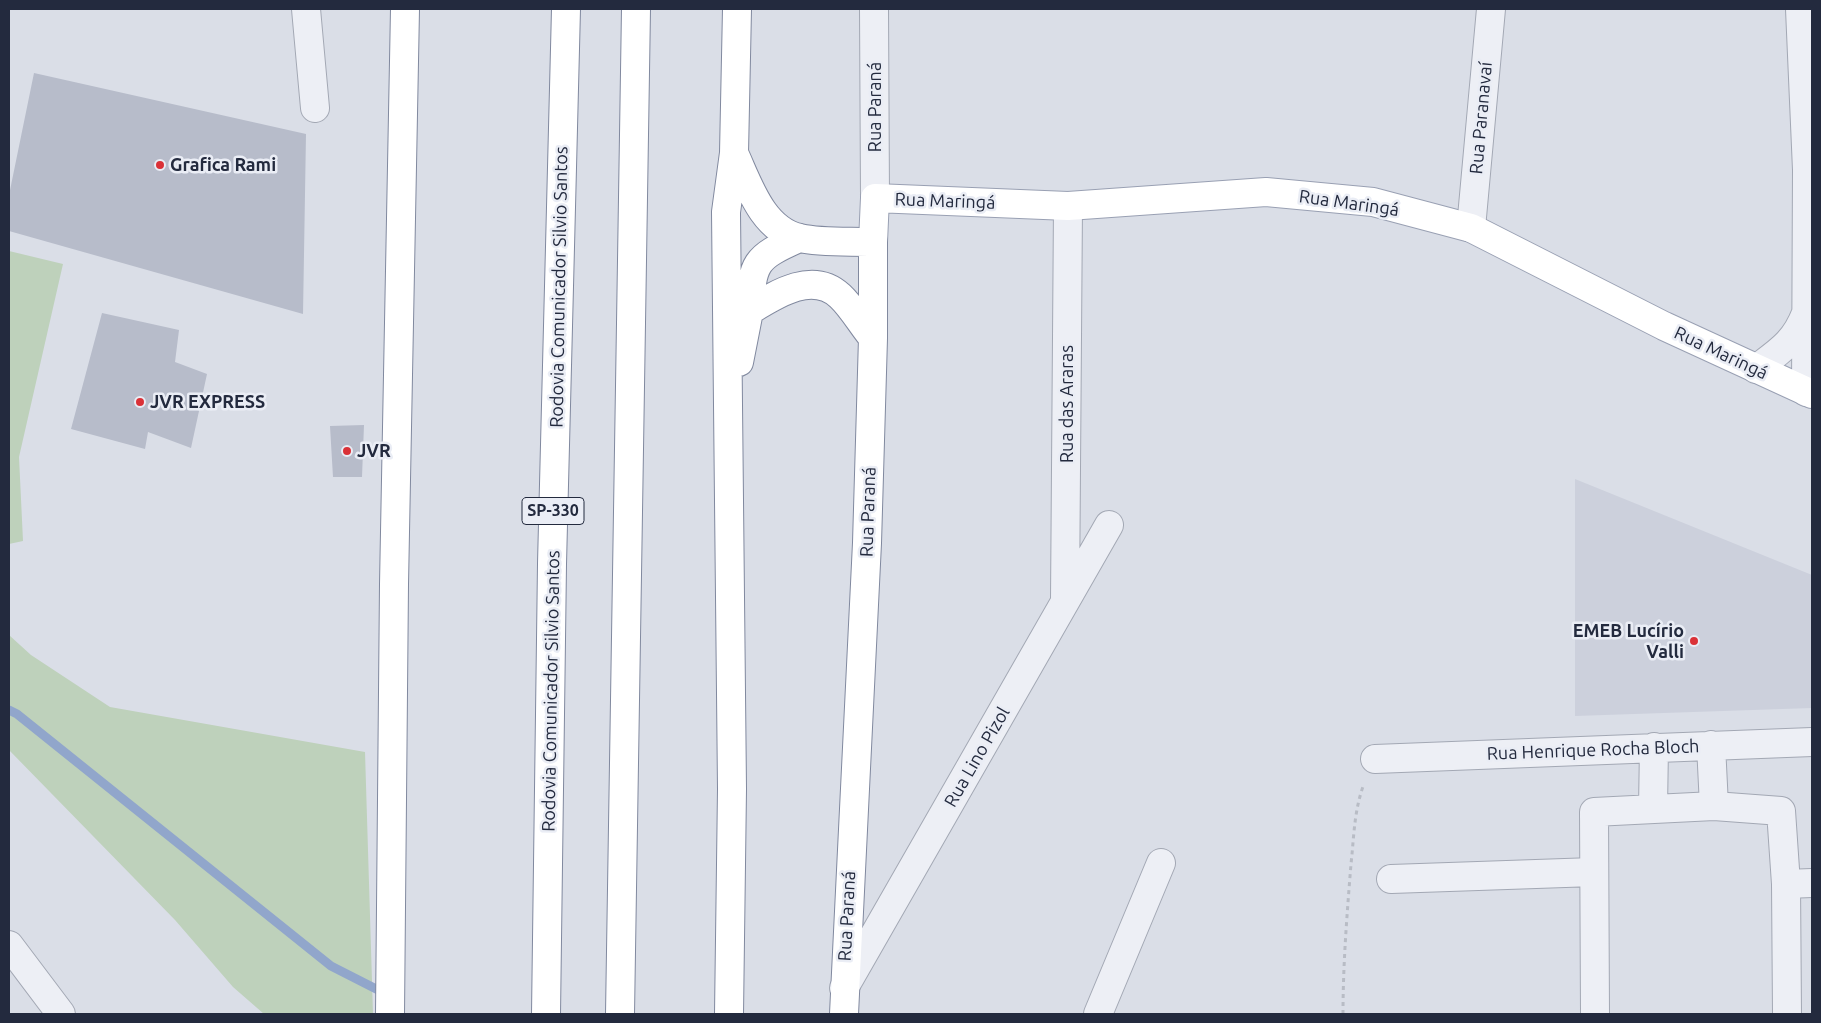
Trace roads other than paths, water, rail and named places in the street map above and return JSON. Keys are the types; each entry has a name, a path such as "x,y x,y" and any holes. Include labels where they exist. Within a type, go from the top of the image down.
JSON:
{"main road":[{"path":"390,1014 394,584 405,9"},
{"name":"Rodovia Comunicador Silvio Santos","path":"546,1014 552,564 566,9"},
{"path":"620,1014 636,9"},
{"path":"729,1014 732,789 726,212 734,153 737,9"},
{"path":"734,153 754,196 766,216 780,228 799,238 873,242"},
{"name":"Rua Maringá","path":"875,198 1068,206 1266,192 1373,202 1471,228 1664,326 1809,393"},
{"name":"Rua Paraná","path":"844,1001 867,543 875,198"},
{"path":"727,444 749,311 752,277 758,262 769,252 799,238"},
{"path":"749,311 782,292 797,286 820,284 839,295 873,338"}],"street":[{"path":"306,9 315,108"},
{"name":"Rua Paraná","path":"874,9 875,198"},
{"name":"Rua Paranavaí","path":"1471,228 1491,9"},
{"path":"1800,9 1809,170 1806,312 1809,393"},
{"name":"Rua das Araras","path":"1066,601 1068,206"},
{"path":"1756,369 1785,348 1799,331 1806,312"},
{"name":"Rua Lino Pizol","path":"844,1001 1109,524"},
{"name":"Rua Henrique Rocha Bloch","path":"1375,759 1812,742"},
{"path":"1711,745 1714,806"},
{"path":"1653,808 1654,747"},
{"path":"1595,1014 1594,812 1714,806 1780,811 1799,883 1787,1014"},
{"path":"1098,1014 1161,863"},
{"path":"1391,879 1594,872"},
{"path":"9,946 61,1014"}],"waterway":[{"path":"9,710 17,714 331,966 386,994"}],"place":[{"name":"Grafica Rami","path":"160,165"},
{"name":"JVR EXPRESS","path":"140,402"},
{"name":"JVR","path":"347,451"},
{"name":"EMEB Lucírio Valli","path":"1694,641"}]}
